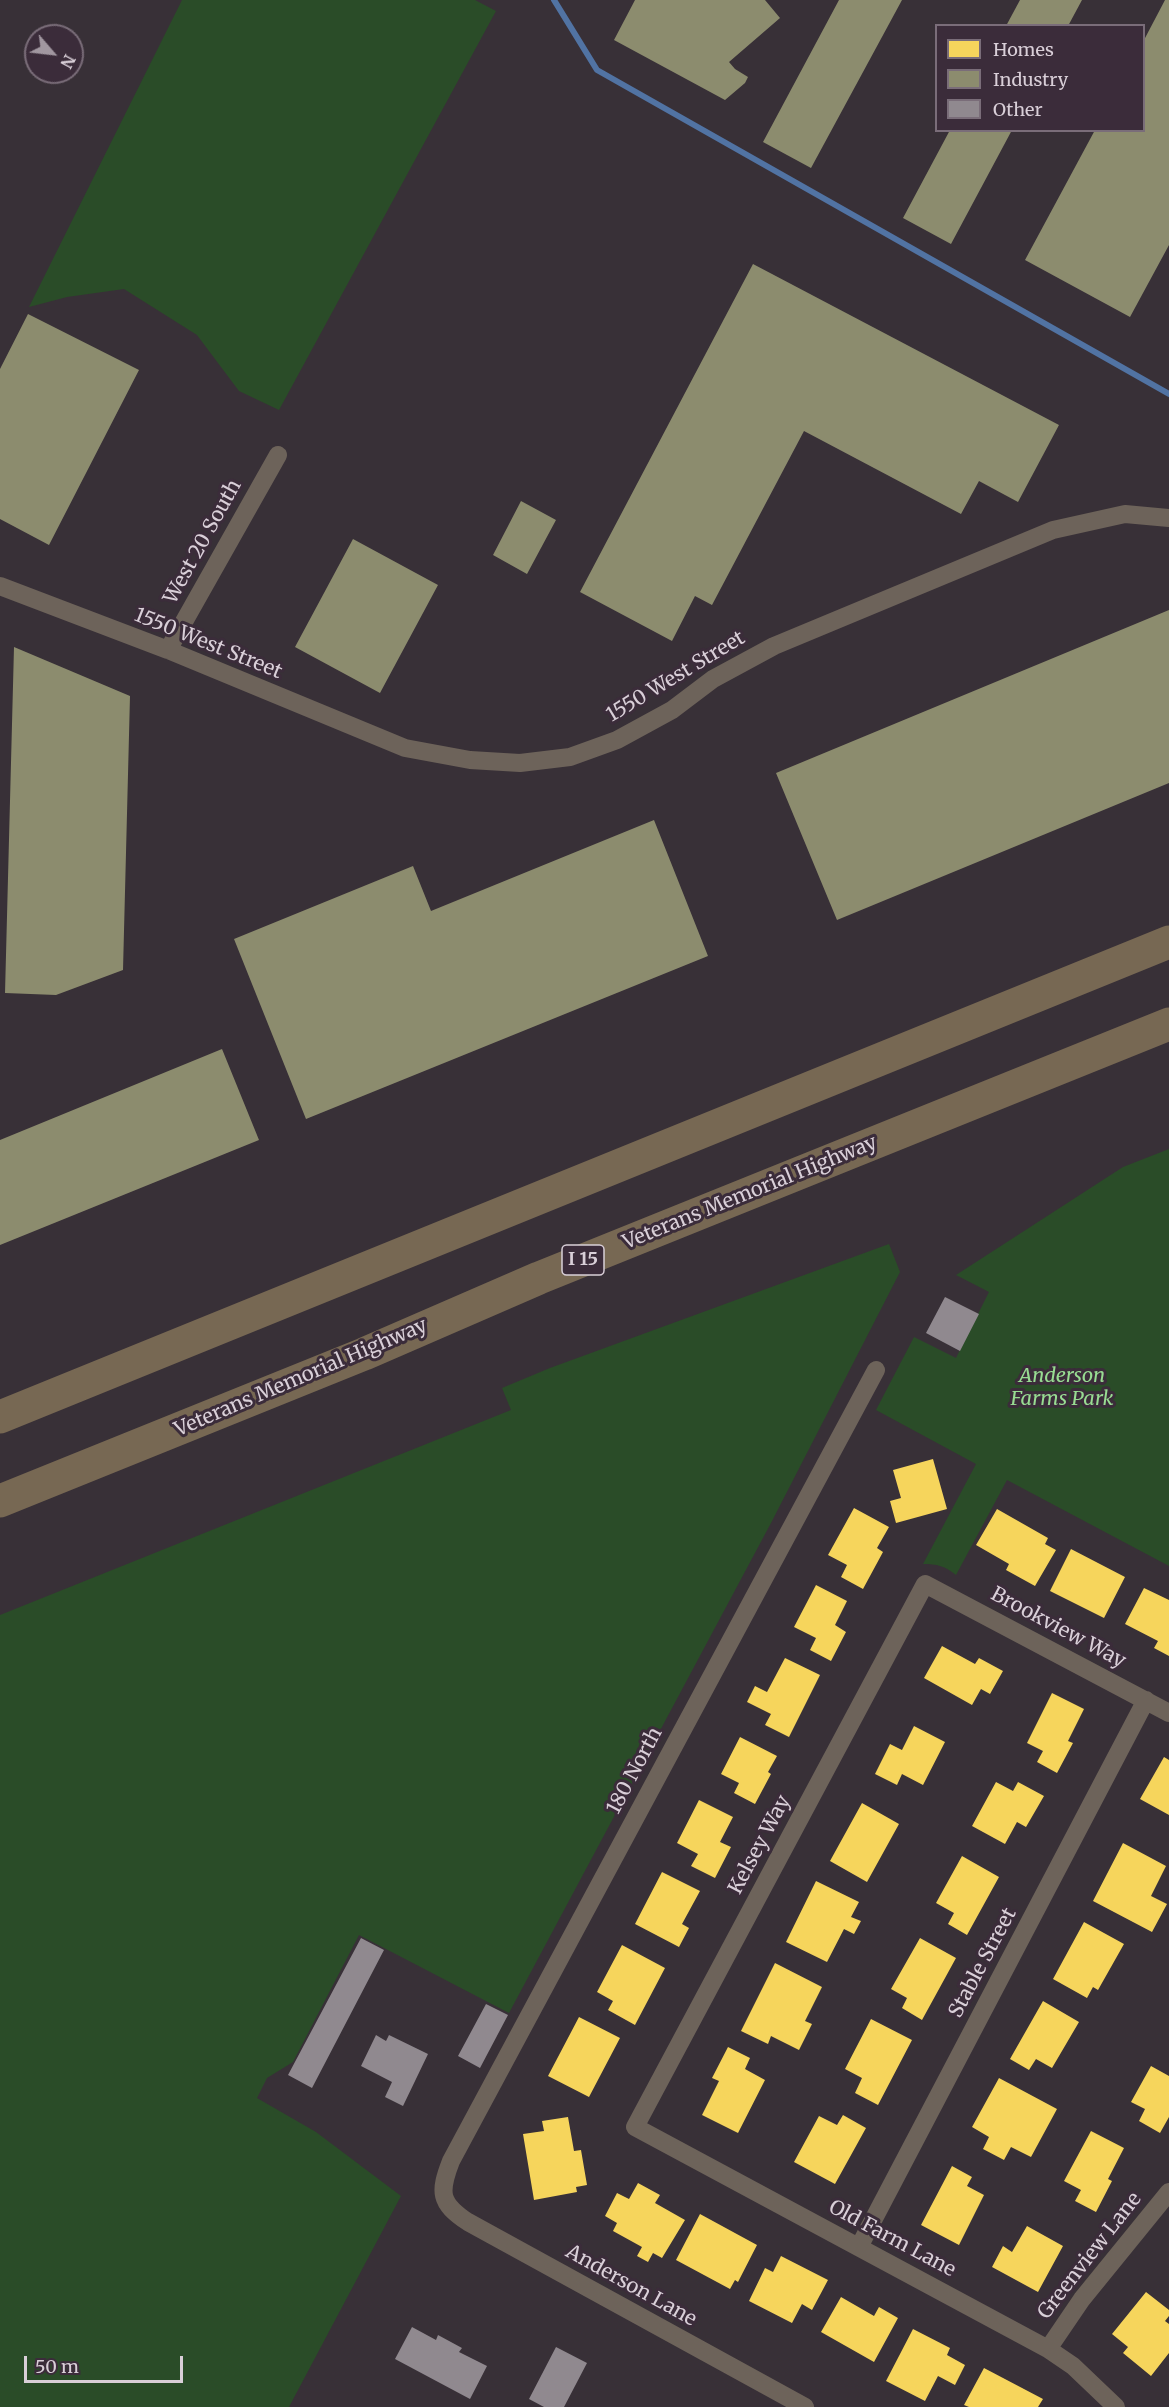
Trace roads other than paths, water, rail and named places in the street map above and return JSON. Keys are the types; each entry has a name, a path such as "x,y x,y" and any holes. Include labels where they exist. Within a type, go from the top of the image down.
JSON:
{"highway":[{"path":"0,1417 1169,942"},
{"name":"Veterans Memorial Highway","path":"0,1501 364,1354 508,1290 1169,1024"}],"street":[{"name":"West 20 South","path":"168,650 278,455"},
{"name":"1550 West Street","path":"0,586 168,650 405,748 470,760 520,763 570,757 617,740 672,710 713,679 774,646 1053,530 1125,514 1169,518"},
{"name":"180 North","path":"442,2196 444,2178 451,2161 876,1370"},
{"name":"Brookview Way","path":"925,1584 1169,1713"},
{"name":"Kelsey Way","path":"635,2127 925,1584"},
{"name":"Stable Street","path":"859,2247 1146,1700"},
{"name":"Old Farm Lane","path":"635,2127 1048,2349 1073,2366 1116,2407"},
{"name":"Greenview Lane","path":"1048,2349 1082,2299 1169,2192"},
{"name":"Anderson Lane","path":"442,2196 452,2212 468,2222 805,2407"}],"waterway":[{"path":"554,0 597,70 1169,394"}],"park label":[{"name":"Anderson Farms Park","path":"1062,1388"}]}
